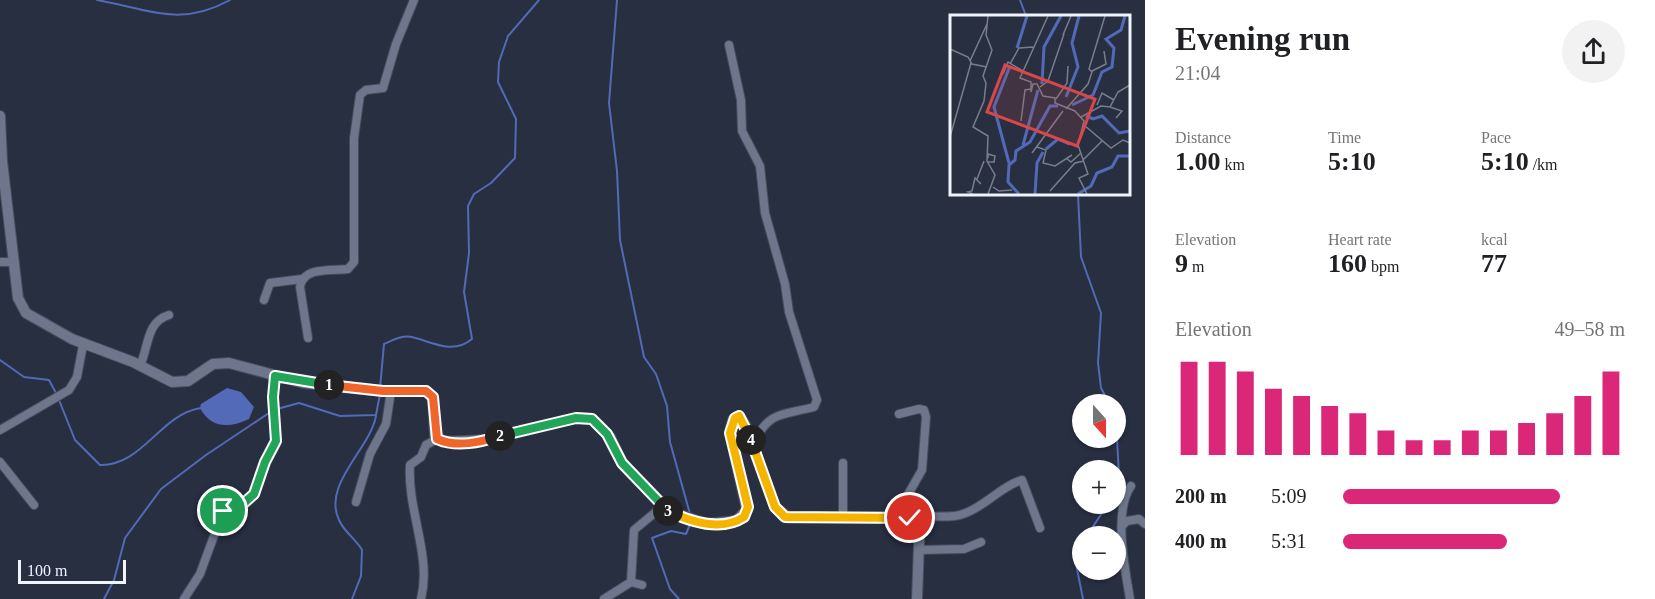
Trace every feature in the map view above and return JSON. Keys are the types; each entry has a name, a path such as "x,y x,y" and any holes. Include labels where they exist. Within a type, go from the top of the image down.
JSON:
{"street":[{"path":"264,300 270,284 302,279 310,272 348,269 354,264 354,138 360,95 366,90 382,89 396,44 414,0"},
{"path":"729,45 741,100 742,131 760,166 762,199 783,276 789,312 817,400 814,407 784,414 766,422 752,444"},
{"path":"0,116 2,161 15,290 23,310 83,345 175,382 192,380 217,363 238,364 275,376 310,383 391,391 426,391 431,394 437,439"},
{"path":"0,262 13,262"},
{"path":"302,279 300,287 308,338"},
{"path":"140,366 152,326 158,319 169,315"},
{"path":"0,430 69,390 77,377 83,345"},
{"path":"184,599 200,574 223,511 228,506 244,503 254,494 265,462 276,441 273,397 275,376"},
{"path":"357,502 371,450 386,424 391,391"},
{"path":"899,414 919,409 924,410 926,417 922,470 906,498 903,519"},
{"path":"421,599 424,568 410,492 410,465 421,457 426,444 437,439 452,443 469,443 576,418 592,419 607,434 622,463 651,490 663,506 682,517 706,524 725,524 740,519 748,507 730,433 735,418 739,416 743,419 775,507 782,515 789,518 903,519 965,514 1022,480 1040,528"},
{"path":"0,462 34,505"},
{"path":"843,463 843,518"},
{"path":"1122,526 1124,501 1131,486"},
{"path":"631,582 634,530 663,506"},
{"path":"917,599 920,517"},
{"path":"1122,526 1133,519 1139,519 1145,524"},
{"path":"918,550 964,549 981,542"},
{"path":"1126,562 1130,599"},
{"path":"604,599 631,582 642,585"}],"water":[{"path":"227,388 241,392 254,407 249,419 235,424 222,425 204,415 200,408 201,404"}],"waterway":[{"path":"97,0 179,15 195,13 230,0"},
{"path":"380,388 384,344 398,338 412,337 450,347 465,344 472,339 464,292 469,253 468,206 474,194 491,183 515,158 516,119 498,82 499,62 508,36 539,0"},
{"path":"617,0 609,103 617,171 620,240 644,357 656,374 667,406 670,442 690,514"},
{"path":"1020,0 1026,15"},
{"path":"1078,195 1081,257 1101,313 1098,363 1101,388 1104,394"},
{"path":"0,360 24,377 49,380 57,395"},
{"path":"277,409 299,403 340,416 376,415 380,394"},
{"path":"59,400 75,440 100,465 115,463 128,457 174,420 187,412 201,408"},
{"path":"104,599 114,580 125,538 161,489 206,455 272,411"},
{"path":"352,599 361,576 362,550 344,528 335,507 342,480 372,428 376,416"},
{"path":"1118,448 1118,460"},
{"path":"1093,526 1101,514"},
{"path":"679,599 670,589 652,538 671,531 686,534 691,522"},
{"path":"1079,580 1083,599"}],"route":[{"path":"223,511 228,506 244,503 254,494 268,454 275,445 277,436 273,397 275,376 288,380 369,390 430,392 435,405 435,435 443,442 469,443 576,418 592,419 607,434 622,463 651,490 663,506 682,517 706,524 725,524 736,521 744,517 748,507 730,433 733,420 739,416 743,419 775,507 782,515 789,518 910,518"}]}
